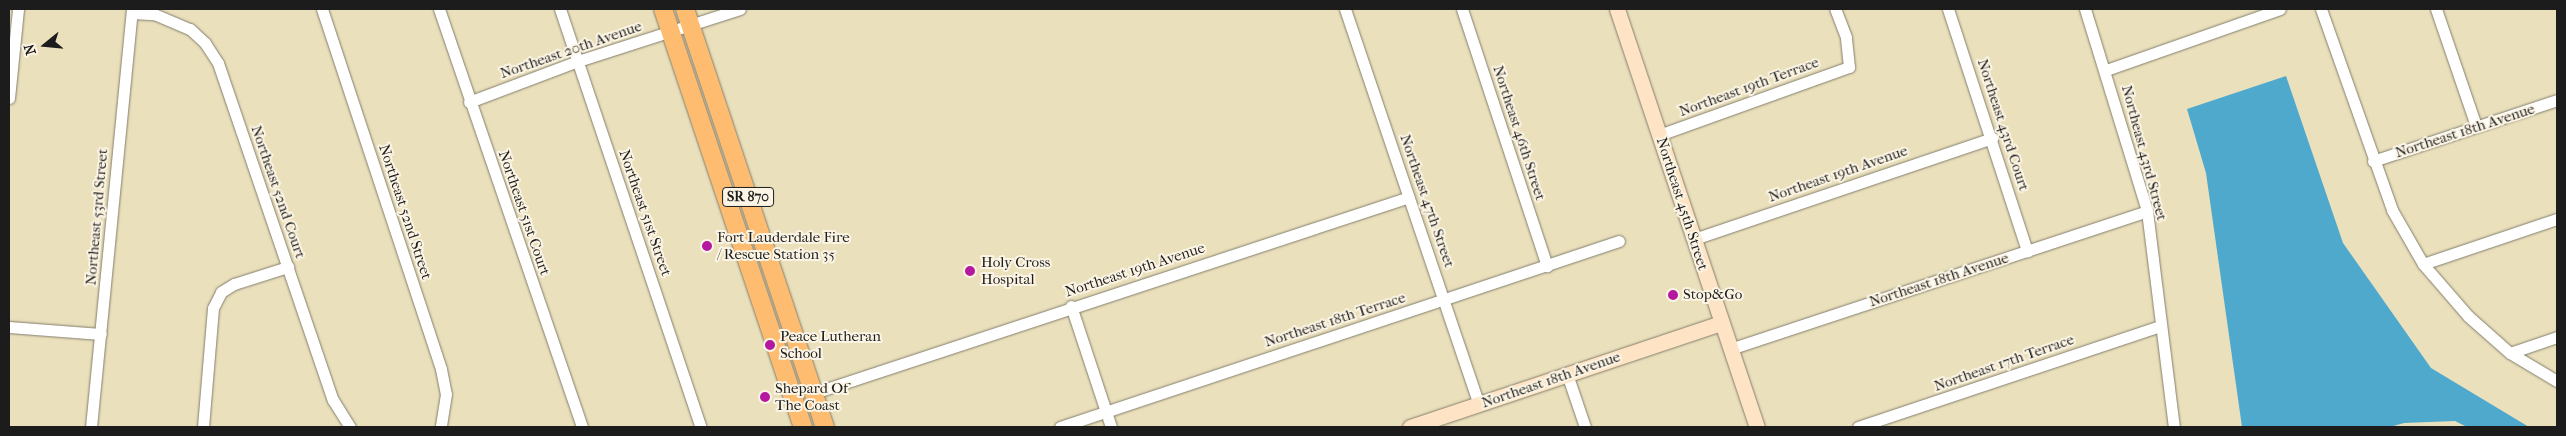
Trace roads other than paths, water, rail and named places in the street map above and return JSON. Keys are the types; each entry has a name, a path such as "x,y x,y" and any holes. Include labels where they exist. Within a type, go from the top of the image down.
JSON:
{"main road":[{"name":"SR 870","path":"663,9 803,427"},
{"name":"SR 870","path":"685,9 825,427"},
{"path":"745,253 761,274 776,282"}],"street":[{"path":"9,98 11,57 18,9"},
{"name":"Northeast 52nd Street","path":"322,9 441,369 446,394 441,427"},
{"name":"Northeast 51st Court","path":"439,9 469,102 582,427"},
{"name":"Northeast 51st Street","path":"560,9 701,427"},
{"name":"Northeast 20th Avenue","path":"469,102 578,61 740,9"},
{"name":"Northeast 47th Street","path":"1345,9 1445,299 1479,404"},
{"name":"Northeast 46th Street","path":"1462,9 1547,266"},
{"name":"Northeast 45th Street","path":"1617,9 1757,427"},
{"name":"Northeast 19th Terrace","path":"1659,135 1848,67 1846,37 1835,9"},
{"name":"Northeast 43rd Court","path":"1948,9 1992,138 2027,251"},
{"name":"Northeast 43rd Street","path":"2084,9 2106,70 2147,212 2159,326 2174,427"},
{"path":"2106,70 2280,9"},
{"path":"2321,9 2373,161 2392,210 2423,264 2468,316 2510,353 2557,382"},
{"path":"2436,9 2476,126"},
{"name":"Northeast 52nd Court","path":"132,11 154,14 190,29 205,44 218,63 333,400 350,427"},
{"name":"Northeast 53rd Street","path":"91,427 132,11"},
{"name":"Northeast 18th Avenue","path":"2373,161 2557,100"},
{"name":"Northeast 19th Avenue","path":"1694,239 1992,138"},
{"name":"Northeast 19th Avenue","path":"814,393 1071,306 1409,197"},
{"name":"Northeast 18th Avenue","path":"1730,349 2147,212"},
{"path":"2423,264 2557,219"},
{"name":"Northeast 18th Terrace","path":"1060,427 1619,241"},
{"path":"203,427 213,308 221,292 234,284 288,267"},
{"path":"1071,306 1111,427"},
{"name":"Northeast 18th Avenue","path":"1410,427 1721,323"},
{"name":"Northeast 17th Terrace","path":"1858,427 2159,326"},
{"path":"9,327 101,334"},
{"path":"2510,353 2557,337"},
{"path":"1567,374 1585,427"}],"water":[{"path":"2286,76 2343,243 2431,368 2529,427 2467,427 2455,421 2404,423 2390,427 2242,427 2206,173 2187,109"}],"place":[{"name":"Fort Lauderdale Fire / Rescue Station 35","path":"707,246"},
{"name":"Holy Cross Hospital","path":"970,271"},
{"name":"Stop&Go","path":"1673,295"},
{"name":"Peace Lutheran School","path":"770,345"},
{"name":"Shepard Of The Coast","path":"765,397"}]}
